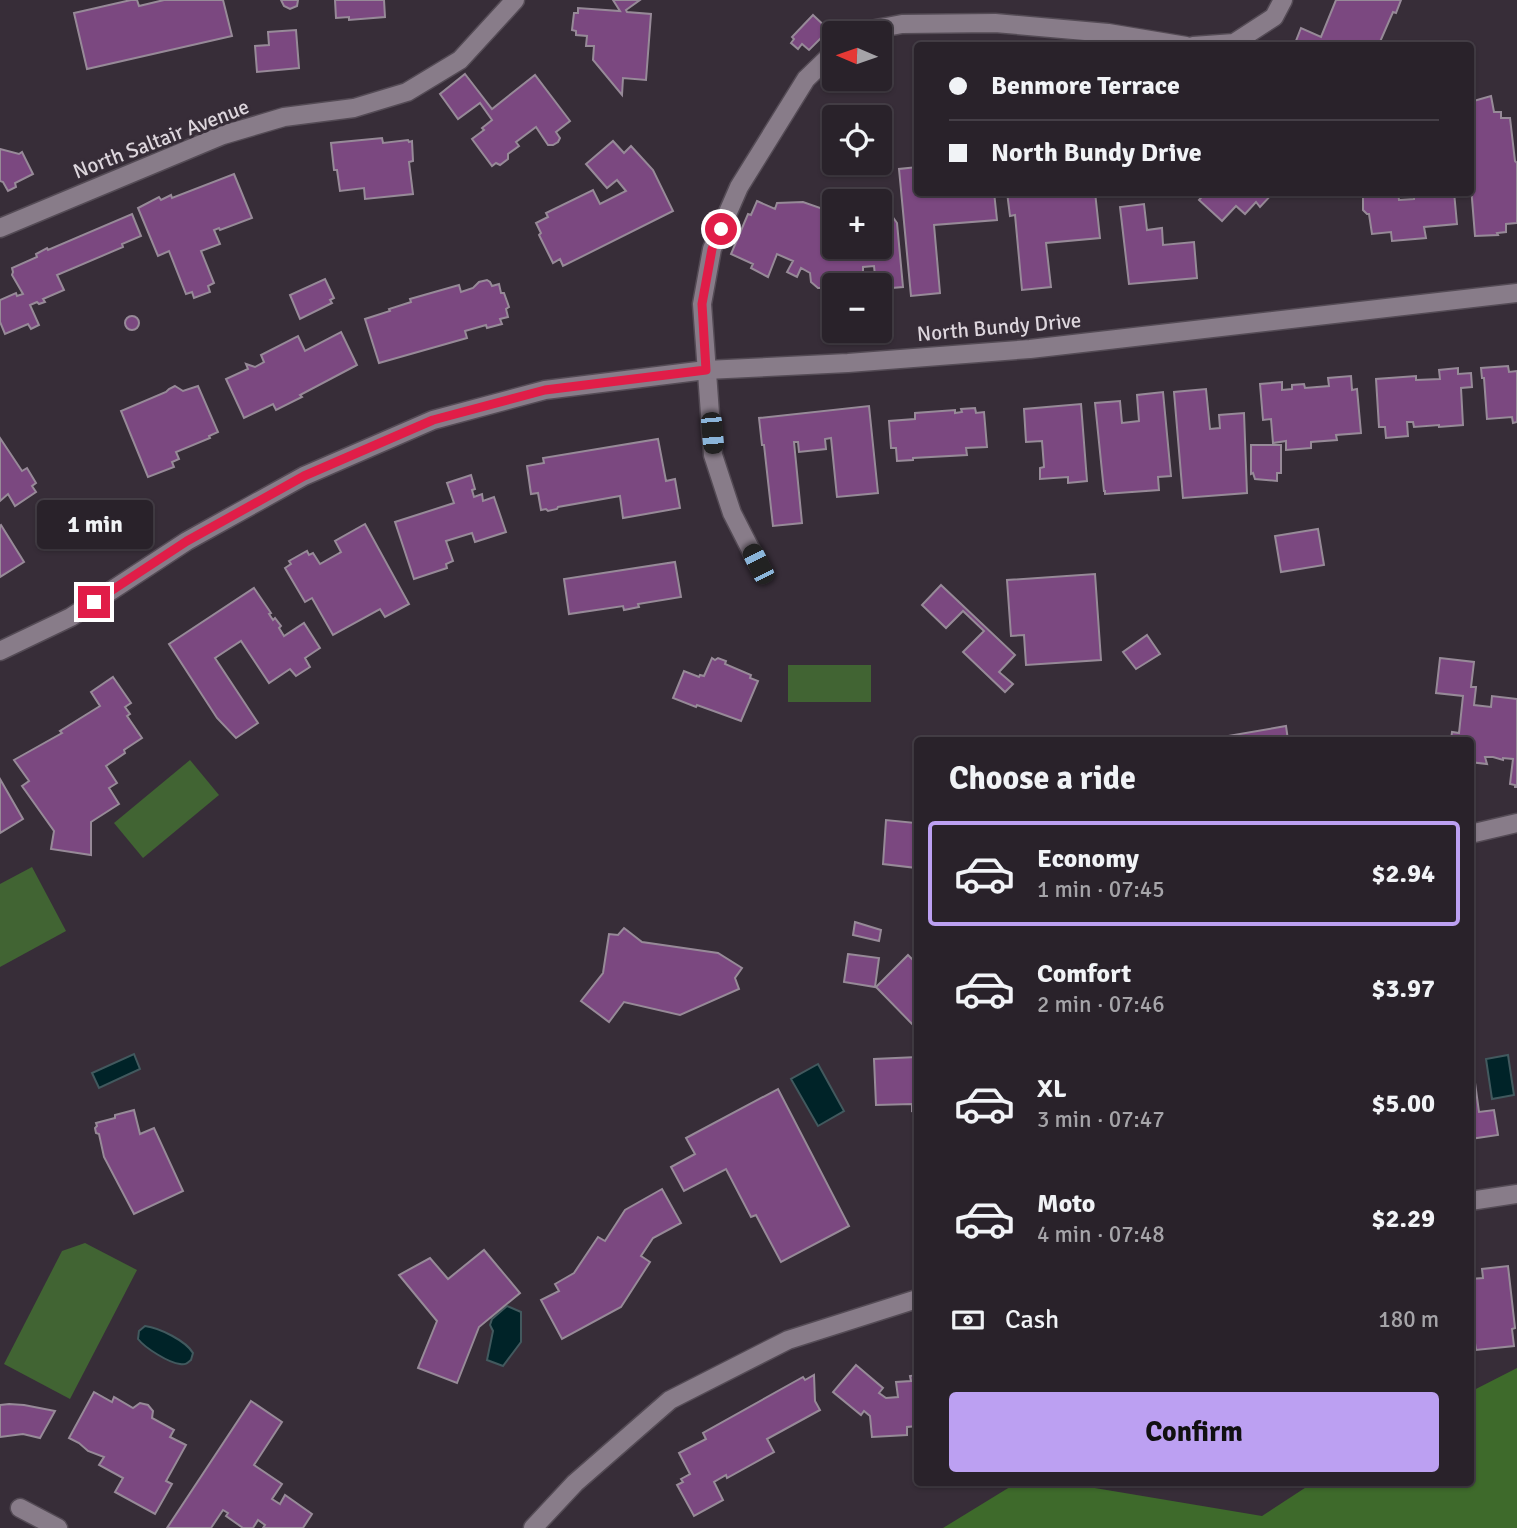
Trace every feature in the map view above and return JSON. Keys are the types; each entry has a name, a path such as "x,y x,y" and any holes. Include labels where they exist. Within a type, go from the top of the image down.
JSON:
{"street":[{"name":"North Saltair Avenue","path":"0,228 223,135 284,117 354,108 407,92 460,60 515,0"},
{"path":"1236,42 1274,17 1283,0"},
{"path":"892,26 995,23 1108,33 1162,42"},
{"path":"758,564 732,513 713,455 702,304 712,249 739,187 806,79 822,64"},
{"name":"North Bundy Drive","path":"0,651 71,617 187,541 304,476 433,420 545,390 706,370 848,363 1030,349 1517,293"},
{"path":"1474,833 1517,823"},
{"path":"1474,1199 1517,1194"},
{"path":"533,1528 575,1483 670,1400 788,1340 914,1300"},
{"path":"20,1508 58,1528"}],"green space":[{"path":"788,665 871,665 871,702 788,702"},
{"path":"190,760 219,795 143,858 114,823"},
{"path":"32,867 66,931 0,967 0,884"},
{"path":"85,1243 137,1270 70,1399 4,1364 62,1251"},
{"path":"1517,1368 1517,1528 943,1528 1011,1486 1083,1486 1262,1516 1308,1486 1474,1486 1474,1390"}],"water":[{"path":"134,1054 140,1069 99,1088 92,1073"},
{"path":"1508,1055 1514,1095 1492,1099 1486,1059"},
{"path":"818,1064 844,1111 818,1126 791,1079"},
{"path":"507,1306 521,1312 521,1342 503,1366 487,1360 493,1331 490,1325 492,1319"},
{"path":"145,1326 165,1332 185,1344 193,1353 191,1360 185,1364 175,1363 146,1347 138,1339 139,1331"}],"building":[{"path":"137,0 139,6 164,0 223,0 232,36 87,69 74,13"},
{"path":"281,0 298,0 297,6 290,9 284,6"},
{"path":"335,0 384,0 385,17 349,20 349,17 336,18"},
{"path":"613,0 640,0 626,10 627,12 651,14 646,80 623,78 622,95 593,60 594,46 586,46 587,36 576,35 576,31 572,30 574,13 578,13 578,8 620,11"},
{"path":"1336,0 1401,0 1380,42 1296,42 1301,28 1321,37"},
{"path":"813,15 822,23 822,37 809,50 802,44 798,49 791,43 794,39 792,37"},
{"path":"296,30 299,68 257,72 255,46 269,45 268,32"},
{"path":"465,74 492,109 535,75 570,121 556,132 560,138 558,142 548,145 536,127 516,142 519,146 508,154 508,159 500,165 496,163 492,166 472,139 492,120 480,103 458,119 440,94"},
{"path":"1491,96 1494,112 1501,112 1501,118 1510,118 1517,163 1517,223 1506,224 1506,232 1497,233 1498,235 1475,236 1472,196 1474,196 1474,101"},
{"path":"382,138 383,143 412,141 413,161 409,162 413,194 365,199 364,188 340,191 331,143"},
{"path":"613,141 624,153 631,146 653,170 673,211 563,266 560,259 553,263 536,223 548,217 546,213 593,190 600,204 626,191 617,180 607,188 586,164"},
{"path":"0,149 19,154 22,152 33,174 15,183 16,187 8,191 0,181"},
{"path":"914,167 914,196 994,196 997,220 934,225 940,293 911,296 899,169"},
{"path":"234,174 252,218 214,230 220,244 201,251 214,283 208,286 210,292 194,298 192,292 186,294 169,251 158,256 138,208 159,197 161,200 171,195 172,198"},
{"path":"1008,196 1095,196 1100,238 1046,243 1051,287 1022,290 1015,215 1010,216"},
{"path":"1202,196 1270,196 1260,207 1256,202 1245,214 1236,206 1222,221 1199,200"},
{"path":"1363,196 1398,196 1399,200 1414,199 1414,196 1454,196 1457,224 1424,227 1426,238 1392,241 1391,232 1372,234 1369,214 1363,210"},
{"path":"757,201 775,209 777,203 803,202 822,209 822,259 892,259 892,216 897,223 903,287 892,288 892,273 875,273 874,266 863,267 863,273 822,273 822,288 818,288 811,282 810,273 801,268 797,277 787,272 793,261 777,254 768,277 751,268 753,264 731,254 748,214 751,215"},
{"path":"1144,204 1147,230 1162,228 1163,245 1194,242 1197,278 1129,284 1120,207"},
{"path":"132,214 141,236 122,244 123,247 57,275 64,290 43,299 45,302 30,305 39,325 31,329 28,324 5,334 0,322 0,300 16,293 17,296 23,294 12,275 12,268 37,257 36,254 47,248 48,250"},
{"path":"325,279 334,298 330,300 332,303 300,319 290,295"},
{"path":"487,280 492,286 499,284 509,307 506,309 508,317 500,319 502,324 465,331 467,338 379,363 365,319 411,302 410,299 459,285 461,292"},
{"path":"129,316 135,316 139,323 135,330 129,330 125,326 125,320"},
{"path":"341,332 357,365 276,410 273,404 244,418 226,379 248,369 246,364 255,367 264,362 261,355 298,336 305,351"},
{"path":"1508,366 1509,372 1517,371 1517,422 1513,423 1512,417 1487,419 1481,368"},
{"path":"1458,368 1458,374 1471,373 1472,387 1461,388 1463,425 1414,427 1413,422 1407,422 1408,436 1386,438 1385,427 1379,427 1376,379 1416,376 1416,380 1440,379 1439,370"},
{"path":"1351,376 1352,390 1357,389 1361,433 1336,435 1337,440 1311,442 1311,448 1286,450 1286,441 1273,443 1271,419 1263,420 1260,384 1282,382 1282,390 1292,389 1292,385 1304,384 1305,388 1329,386 1328,378"},
{"path":"175,386 183,391 198,386 218,432 176,452 179,459 172,462 174,467 148,477 121,411"},
{"path":"1206,389 1210,429 1220,428 1219,415 1244,413 1247,493 1183,498 1174,392"},
{"path":"1163,392 1171,476 1158,477 1159,490 1105,494 1095,403 1120,401 1122,423 1139,421 1137,395"},
{"path":"1081,404 1087,481 1068,483 1068,477 1040,479 1040,468 1044,467 1042,441 1026,442 1024,409"},
{"path":"869,406 878,493 837,497 831,438 825,439 826,449 799,452 798,442 794,442 802,523 773,526 759,418"},
{"path":"975,408 976,413 984,412 987,447 966,448 967,455 897,461 896,448 891,448 889,421 915,419 915,413 955,410 955,413 962,412 961,409"},
{"path":"0,438 22,471 27,468 36,483 32,486 36,492 15,506 8,494 0,501"},
{"path":"658,439 666,481 675,479 680,508 623,518 620,496 548,511 541,510 538,493 531,494 527,466 544,463 543,458"},
{"path":"1251,445 1281,445 1281,473 1277,473 1277,481 1255,479 1253,473 1251,474"},
{"path":"471,475 474,497 482,494 483,501 494,497 506,532 475,542 472,533 446,541 453,561 446,564 447,568 414,579 395,522 454,503 447,483"},
{"path":"365,524 409,604 385,617 380,609 333,635 312,598 305,602 285,568 291,564 289,561 307,551 309,555 313,553 320,564 341,552 335,541"},
{"path":"0,526 24,562 0,577"},
{"path":"1318,529 1324,565 1281,572 1275,536"},
{"path":"675,562 681,597 638,604 639,607 624,610 623,606 569,614 564,579"},
{"path":"1095,574 1101,660 1026,665 1024,635 1011,636 1007,580"},
{"path":"941,585 1015,655 999,672 1013,684 1005,692 963,652 984,631 963,611 946,628 922,605"},
{"path":"254,588 273,620 275,618 281,626 279,628 284,636 304,623 320,648 305,658 310,667 296,676 290,669 269,683 241,641 215,658 258,723 236,738 217,718 169,644"},
{"path":"1147,635 1160,654 1136,669 1123,652"},
{"path":"712,658 726,661 725,664 751,675 750,678 758,681 741,721 673,698 684,671 699,677 704,676"},
{"path":"1440,658 1474,662 1471,687 1476,687 1474,705 1491,707 1492,696 1517,699 1517,787 1510,784 1513,759 1485,757 1487,764 1474,762 1474,737 1451,737 1452,732 1459,733 1463,696 1436,693"},
{"path":"113,677 131,703 125,707 130,714 127,716 142,738 106,766 117,783 109,788 119,804 91,822 91,855 51,849 54,831 22,786 29,781 14,760 62,733 60,731 100,706 91,692"},
{"path":"1286,726 1288,737 1222,737"},
{"path":"0,779 23,819 0,833"},
{"path":"886,820 914,823 914,868 883,864"},
{"path":"855,922 881,930 879,941 853,935"},
{"path":"624,928 642,942 718,953 742,968 735,978 739,989 680,1015 624,1002 609,1022 581,1001 603,973 609,934 618,935"},
{"path":"848,954 879,958 875,987 844,982"},
{"path":"908,955 914,961 914,1026 876,987"},
{"path":"914,1057 914,1111 912,1104 876,1105 874,1059"},
{"path":"1474,1075 1479,1112 1494,1110 1498,1135 1474,1138"},
{"path":"778,1089 849,1226 781,1262 756,1215 751,1217 726,1169 684,1191 671,1167 695,1154 686,1138"},
{"path":"134,1110 140,1134 154,1128 183,1191 134,1214 104,1157 95,1128 96,1123"},
{"path":"662,1189 681,1223 653,1238 641,1256 650,1262 621,1307 562,1339 541,1300 559,1291 555,1284 574,1273 598,1237 605,1241 625,1210"},
{"path":"484,1250 520,1293 479,1327 457,1383 418,1368 437,1321 399,1275 430,1258 448,1279"},
{"path":"1508,1266 1515,1328 1512,1329 1514,1346 1476,1350 1474,1279 1483,1278 1482,1269"},
{"path":"856,1365 883,1388 879,1393 886,1398 898,1397 896,1382 911,1381 910,1376 914,1375 914,1426 907,1427 907,1435 872,1437 870,1416 864,1411 861,1415 833,1392"},
{"path":"814,1375 815,1401 820,1410 767,1439 774,1452 727,1478 726,1475 714,1482 723,1500 694,1516 677,1485 690,1474 679,1453 706,1439 703,1433 803,1377 805,1380"},
{"path":"94,1392 112,1402 114,1397 133,1408 140,1403 148,1405 153,1411 152,1418 174,1430 170,1437 186,1445 166,1481 172,1484 155,1514 115,1492 123,1478 99,1465 104,1457 88,1451 69,1438"},
{"path":"251,1401 282,1422 254,1465 282,1484 272,1499 280,1504 285,1495 312,1514 303,1528 263,1528 265,1525 258,1520 253,1528 243,1528 226,1516 228,1513 223,1510 211,1528 167,1528"},
{"path":"0,1405 55,1411 40,1438 23,1434 0,1437"}],"route":[{"path":"94,602 187,541 304,476 433,420 545,390 706,370 702,304 712,249 721,229"}]}
